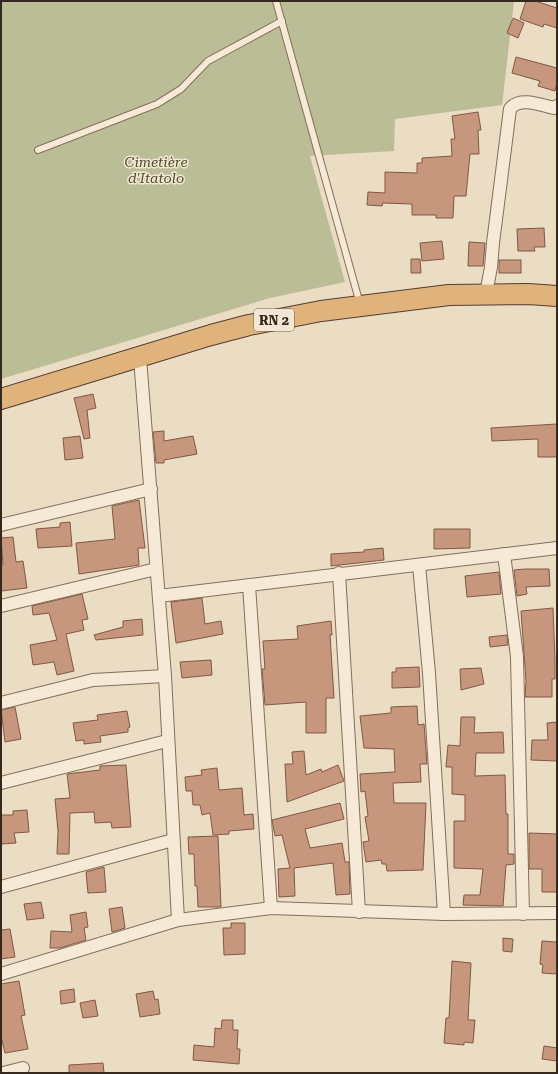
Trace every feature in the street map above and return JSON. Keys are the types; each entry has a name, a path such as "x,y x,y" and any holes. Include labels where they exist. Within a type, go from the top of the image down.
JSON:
{"highway":[{"name":"RN 2","path":"1,399 249,325 321,311 412,299 486,294 557,296"}],"street":[{"path":"486,294 491,267 510,109 513,105 522,101 554,108 557,106"},
{"path":"140,358 165,676 167,741 178,920"},
{"path":"1,525 151,489"},
{"path":"159,596 339,573 557,548"},
{"path":"504,554 517,657 523,914"},
{"path":"419,565 430,688 444,914"},
{"path":"1,606 156,569"},
{"path":"339,573 359,912"},
{"path":"249,585 271,908"},
{"path":"1,703 93,680 165,676"},
{"path":"1,783 167,741"},
{"path":"1,887 173,840"},
{"path":"1,974 178,920 271,908 444,914 557,913"},
{"path":"3,1073 23,1068"}],"lane":[{"path":"276,1 360,306"},
{"path":"38,150 157,104 181,89 208,61 282,21"}],"green space":[{"name":"Cimetière d'Itatolo","path":"1,1 514,1 502,105 395,119 394,151 310,156 345,282 270,298 1,379"}],"building":[{"path":"526,1 535,1 557,8 557,28 544,24 543,27 520,19"},
{"path":"513,18 524,23 518,38 507,33"},
{"path":"516,57 557,68 557,82 555,91 538,86 540,81 512,73"},
{"path":"478,112 481,130 478,130 479,154 470,154 466,196 454,196 453,218 436,218 436,215 412,215 412,204 383,203 382,206 367,205 368,192 385,193 385,172 417,173 417,163 422,163 422,158 452,156 451,139 455,139 452,116"},
{"path":"544,228 545,247 534,247 535,251 518,251 517,229"},
{"path":"442,241 444,259 422,261 420,243"},
{"path":"469,242 485,243 483,266 468,266"},
{"path":"411,259 420,259 421,273 411,273"},
{"path":"499,260 521,260 521,273 499,273"},
{"path":"93,394 96,408 87,410 90,438 84,439 74,398"},
{"path":"557,424 557,457 538,457 538,439 492,441 491,428"},
{"path":"164,431 164,441 193,436 197,454 164,460 164,463 156,463 153,432"},
{"path":"80,436 83,458 65,460 63,438"},
{"path":"139,500 145,548 138,548 139,565 79,574 76,543 115,539 112,506"},
{"path":"70,522 72,546 38,548 36,529 60,527 60,523"},
{"path":"434,529 470,529 470,548 434,549"},
{"path":"13,537 16,562 23,561 27,588 1,591 1,565 3,565 1,538"},
{"path":"383,548 384,560 331,566 331,554 364,552 364,550"},
{"path":"549,569 550,586 526,587 527,594 517,596 514,570"},
{"path":"499,572 501,594 467,597 465,576"},
{"path":"82,594 88,619 82,620 84,630 66,634 74,671 57,675 54,662 33,665 30,645 57,640 49,613 33,615 32,606"},
{"path":"202,598 205,624 221,621 223,634 176,643 171,602"},
{"path":"553,608 555,679 552,679 552,697 525,697 526,681 521,611"},
{"path":"142,619 143,635 96,640 94,635 123,627 123,621"},
{"path":"331,621 332,635 330,635 334,698 326,698 326,733 306,733 306,702 265,705 262,669 265,669 263,641 298,639 297,626"},
{"path":"507,635 508,645 490,647 489,637"},
{"path":"211,660 212,675 182,678 180,662"},
{"path":"419,667 420,687 392,688 392,672 396,672 396,668"},
{"path":"481,668 484,684 461,690 460,669"},
{"path":"417,706 418,725 424,724 427,764 420,764 421,782 393,783 394,803 426,803 423,870 387,871 386,864 382,864 381,860 366,862 363,842 369,841 365,817 368,816 365,791 361,792 360,774 395,772 394,749 364,748 360,716 391,713 391,707"},
{"path":"15,707 21,739 5,742 1,710"},
{"path":"127,711 130,727 128,728 128,732 100,736 101,742 84,744 84,740 76,741 73,723 98,720 97,715"},
{"path":"461,717 475,717 474,733 503,732 504,753 476,753 475,776 505,775 506,814 508,814 508,854 514,854 514,864 506,865 503,906 463,905 464,895 480,895 483,869 454,868 454,821 465,821 465,795 452,794 452,767 446,767 448,745 460,746"},
{"path":"557,722 557,761 531,760 532,740 548,740 547,723"},
{"path":"304,751 306,775 321,769 322,772 338,765 344,781 287,802 285,764 293,764 292,752"},
{"path":"126,765 131,827 112,828 111,822 95,823 94,812 70,813 69,854 57,854 58,831 55,799 70,798 67,774 100,770 100,766"},
{"path":"217,768 219,790 242,788 244,815 253,814 254,829 229,831 229,834 213,835 210,813 202,815 200,805 193,805 192,791 186,791 185,777 202,775 201,770"},
{"path":"340,803 344,819 305,829 310,848 342,843 345,862 349,862 350,894 336,895 333,863 294,868 295,896 279,897 278,869 290,868 282,835 275,836 272,820"},
{"path":"27,810 29,832 14,833 16,843 1,844 1,815 13,815 13,811"},
{"path":"529,833 557,834 557,892 542,892 542,869 529,869"},
{"path":"218,836 221,907 198,907 197,886 195,886 194,854 189,854 188,837"},
{"path":"104,867 106,892 88,893 86,872"},
{"path":"41,902 44,918 27,920 24,904"},
{"path":"122,907 125,928 112,932 109,909"},
{"path":"86,912 88,927 84,928 86,940 60,948 50,948 51,931 72,932 70,915"},
{"path":"231,923 245,923 245,954 224,955 223,928 231,928"},
{"path":"10,929 15,957 1,959 1,930"},
{"path":"503,938 513,939 512,952 503,951"},
{"path":"542,941 557,942 557,974 542,973 543,965 540,964"},
{"path":"452,961 471,963 468,1020 475,1020 473,1043 464,1042 464,1045 444,1043 446,1018 449,1018"},
{"path":"19,981 25,1015 21,1016 28,1049 5,1053 1,1036 1,984"},
{"path":"74,989 75,1002 61,1004 60,991"},
{"path":"153,991 155,1000 158,999 160,1014 140,1017 136,994"},
{"path":"95,1000 98,1016 83,1018 80,1003"},
{"path":"222,1020 233,1020 233,1030 238,1030 237,1049 240,1049 239,1064 193,1060 194,1045 214,1047 215,1028 221,1029"},
{"path":"544,1046 557,1048 557,1061 542,1059"},
{"path":"103,1063 104,1073 69,1073 69,1065"}]}
